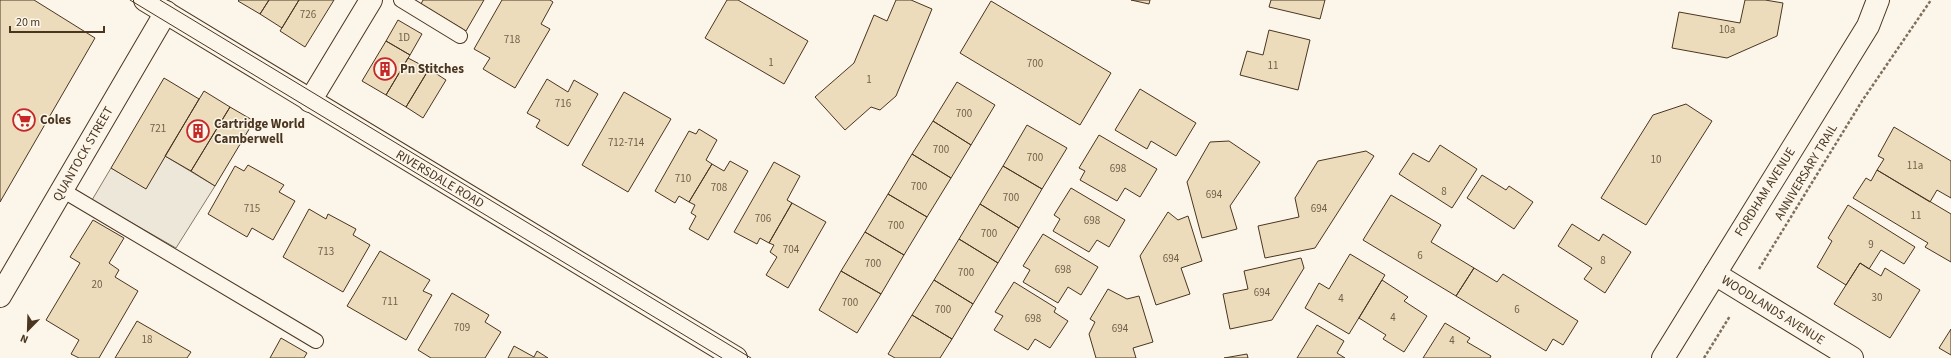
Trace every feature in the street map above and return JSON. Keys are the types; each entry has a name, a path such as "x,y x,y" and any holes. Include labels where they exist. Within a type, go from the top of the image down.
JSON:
{"street":[{"name":"RIVERSDALE ROAD","path":"145,0 736,358"},
{"path":"310,101 371,0"},
{"name":"FORDHAM AVENUE","path":"1663,358 1868,26 1878,0"},
{"name":"FORDHAM AVENUE","path":"1868,26 1895,0"},
{"name":"QUANTOCK STREET","path":"0,296 166,12"},
{"name":"WOODLANDS AVENUE","path":"1715,274 1852,358"}],"lane":[{"path":"401,0 460,36"},
{"path":"62,190 316,341"}],"path":[{"name":"ANNIVERSARY TRAIL","path":"1704,358 1866,94 1931,0"}],"shaded area":[{"path":"165,156 215,186 176,248 92,200 111,168 146,188"}],"building":[{"name":"Coles","path":"0,0 34,0 95,38 0,202"},
{"path":"269,0 260,14 238,1"},
{"path":"269,0 299,0 282,28 260,14"},
{"path":"299,0 334,0 305,47 280,31"},
{"path":"423,0 484,0 466,31 421,4"},
{"path":"502,0 550,0 553,2 541,24 550,29 515,88 483,69 490,58 474,49"},
{"path":"727,0 738,0 808,41 784,84 705,38"},
{"path":"896,0 911,0 932,9 896,96 880,110 871,107 845,130 815,97 854,63 874,15 887,21"},
{"path":"1131,0 1150,0 1149,4"},
{"path":"1271,0 1325,0 1320,19 1269,7"},
{"path":"1745,0 1765,0 1783,3 1777,36 1727,58 1672,48 1679,12 1740,23"},
{"path":"991,1 1111,73 1080,125 960,53"},
{"path":"398,20 422,34 410,55 386,41"},
{"path":"1269,30 1310,40 1298,90 1240,75 1247,51 1263,55"},
{"name":"Pn Stitches","path":"386,41 410,55 386,95 362,81"},
{"path":"408,58 429,69 406,107 386,95"},
{"path":"429,69 446,80 423,118 406,107"},
{"path":"164,78 199,99 146,189 111,168"},
{"path":"547,79 568,92 574,80 598,94 568,146 536,127 540,120 527,113"},
{"path":"957,82 995,105 971,145 933,121"},
{"path":"1140,89 1196,123 1176,156 1151,141 1147,149 1115,130"},
{"name":"Cartridge World Camberwell","path":"204,91 230,107 191,171 165,156"},
{"path":"624,92 671,119 628,192 582,165"},
{"path":"1686,104 1712,121 1646,225 1601,198 1653,115"},
{"path":"230,107 254,121 215,186 191,171"},
{"path":"933,121 971,145 951,178 912,154"},
{"path":"1027,125 1067,148 1042,189 1003,166"},
{"path":"1894,127 1951,161 1951,198 1937,190 1930,202 1877,170 1884,159 1878,156"},
{"path":"699,129 717,140 706,160 712,164 689,202 679,196 675,203 655,191 689,131 696,134"},
{"path":"1099,135 1157,169 1140,197 1125,188 1117,201 1080,180 1085,171 1079,168"},
{"path":"1229,141 1260,162 1230,206 1237,229 1202,238 1187,182 1210,142"},
{"path":"1440,145 1477,169 1452,208 1399,174 1413,153 1429,162"},
{"path":"1366,151 1374,156 1315,248 1265,258 1258,226 1299,217 1295,198 1318,161"},
{"path":"912,154 951,178 927,217 888,194"},
{"path":"730,161 748,171 708,240 689,229 696,216 691,213 695,205 689,202 712,164 724,171"},
{"path":"774,162 800,176 787,200 792,203 769,243 760,238 757,244 734,232"},
{"path":"248,165 284,185 279,192 295,201 273,240 252,228 247,237 208,214 235,166 244,171"},
{"path":"1003,166 1042,189 1019,228 980,204"},
{"path":"1877,170 1951,214 1951,262 1925,247 1928,243 1853,198 1866,178 1871,181"},
{"path":"1482,175 1506,190 1509,186 1533,202 1514,229 1467,198"},
{"path":"1071,188 1125,220 1109,247 1097,240 1089,252 1053,231 1060,219 1054,215"},
{"path":"888,194 927,217 904,255 865,232"},
{"path":"1391,195 1441,225 1431,242 1474,268 1456,296 1363,240"},
{"path":"792,203 826,222 788,288 766,275 777,257 770,252 774,245 769,243"},
{"path":"980,204 1019,228 998,263 959,239"},
{"path":"1848,205 1915,247 1904,264 1881,250 1869,269 1860,263 1846,285 1817,267 1832,241 1828,238"},
{"path":"309,209 326,219 328,214 356,229 353,235 370,245 343,292 283,257"},
{"path":"1168,212 1178,220 1188,216 1202,261 1181,268 1190,294 1156,305 1140,256"},
{"path":"93,220 124,238 109,263 119,270 115,277 138,291 99,358 79,358 71,354 79,340 46,320 80,263 70,257"},
{"path":"1572,224 1599,241 1603,234 1631,252 1605,293 1584,279 1592,268 1558,246"},
{"path":"865,232 904,255 881,294 841,271"},
{"path":"1043,234 1098,267 1081,295 1068,287 1058,303 1023,282 1030,270 1023,266"},
{"path":"959,239 998,263 973,304 934,280"},
{"path":"380,251 430,280 423,291 432,295 406,340 347,306"},
{"path":"1350,254 1385,275 1349,334 1305,308 1319,283 1329,289"},
{"path":"1301,258 1304,268 1272,320 1230,329 1223,294 1248,289 1244,271"},
{"path":"1860,263 1881,276 1885,268 1920,290 1890,338 1834,304"},
{"path":"1474,268 1497,282 1503,274 1578,321 1563,345 1553,339 1546,351 1456,296"},
{"path":"841,271 881,294 857,333 819,310"},
{"path":"934,280 973,304 952,339 912,315"},
{"path":"1382,280 1408,297 1404,301 1427,316 1404,352 1383,339 1386,335 1359,318"},
{"path":"1014,282 1056,308 1054,312 1068,321 1050,348 1035,339 1028,350 994,330 1003,316 995,312"},
{"path":"1108,289 1127,299 1139,296 1153,342 1133,348 1136,358 1096,358 1089,334 1095,322 1090,319"},
{"path":"452,293 489,315 485,322 501,332 485,358 431,358 418,350"},
{"path":"912,315 952,339 940,358 895,358 888,354"},
{"path":"137,321 191,352 187,358 115,358"},
{"path":"1445,323 1470,338 1467,342 1491,356 1490,358 1423,358"},
{"path":"1317,325 1344,341 1337,353 1345,358 1297,358"},
{"path":"1951,329 1951,355 1939,348"},
{"path":"281,338 307,353 304,358 270,358"},
{"path":"514,346 534,357 537,351 548,358 508,358"},
{"path":"1247,354 1248,358 1224,358"}],"tram line":[{"path":"130,0 722,358"},
{"path":"160,0 751,358"}],"place":[{"name":"Pn Stitches","path":"385,69"},
{"name":"Coles","path":"24,120"},
{"name":"Cartridge World Camberwell","path":"198,131"}]}
